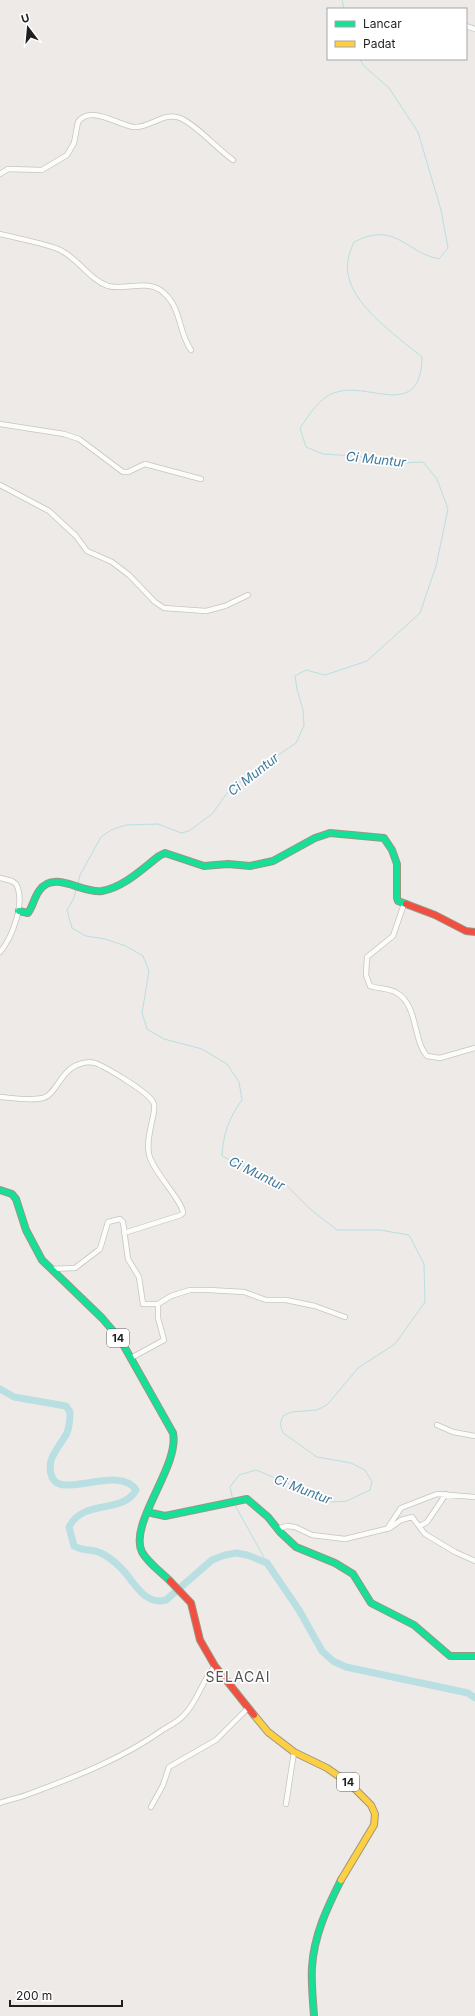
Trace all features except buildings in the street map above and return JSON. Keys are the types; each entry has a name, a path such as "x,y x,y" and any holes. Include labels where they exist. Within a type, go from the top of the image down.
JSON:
{"main road":[{"path":"19,911 28,913 36,894 44,886 51,882 60,882 91,892 104,891 124,883 163,853 168,853 188,862 204,866 228,864 255,866 273,861 323,834 334,833 380,836 386,839 398,869 396,898 404,904 435,915 466,931 475,932"},
{"name":"14","path":"0,1190 15,1197 33,1246 50,1269 109,1325 131,1358 171,1429 175,1442 169,1463 147,1512 139,1540 140,1548 152,1564 172,1581 184,1594 193,1608 200,1640 215,1666 268,1732 294,1752 327,1768 350,1784 371,1805 375,1814 374,1825 350,1864 324,1913 312,1967 314,2016"},
{"path":"147,1512 164,1516 216,1504 247,1500 268,1517 277,1529 296,1547 336,1563 353,1574 372,1603 414,1625 450,1656 475,1656"}],"street":[{"path":"0,174 8,169 42,170 68,155 74,144 78,122 88,115 102,117 135,127 171,116 179,117 215,143 219,150 233,160"},
{"path":"0,234 62,250 96,279 108,286 149,285 158,288 168,296 176,308 181,320 186,342 191,350"},
{"path":"0,424 64,434 79,439 122,472 128,472 145,464 201,479"},
{"path":"0,485 50,511 76,536 87,551 112,562 129,575 155,602 164,608 206,611 225,606 248,595"},
{"path":"0,878 12,881 16,884 18,890 19,911 8,941 0,952"},
{"path":"404,904 393,936 367,957 365,965 367,981 370,986 394,991 402,997 410,1011 422,1047 428,1056 440,1058 475,1048"},
{"path":"0,1097 43,1098 48,1095 70,1069 81,1063 89,1062 108,1070 131,1084 151,1099 154,1105 154,1111 149,1155 182,1207 183,1213 181,1215 124,1233"},
{"path":"50,1269 75,1268 100,1249 109,1221 122,1220 128,1259 138,1278 142,1303 158,1304 171,1296 188,1290 244,1292 266,1300 286,1300 315,1306 345,1318"},
{"path":"131,1358 164,1340 158,1318 158,1304"},
{"path":"437,1425 453,1432 475,1436"},
{"path":"387,1529 401,1508 437,1494 475,1497"},
{"path":"420,1526 427,1522 446,1494"},
{"path":"277,1529 287,1526 295,1527 312,1535 345,1539 387,1529 401,1520 412,1517 425,1534 455,1552 475,1561"},
{"path":"0,1803 28,1795 85,1771 129,1751 154,1736 183,1716 191,1707 205,1678 215,1666"},
{"path":"151,1807 163,1785 169,1767 216,1740 248,1708"},
{"path":"286,1804 294,1752"}],"waterway":[{"name":"Ci Muntur","path":"342,0 344,8"},
{"name":"Ci Muntur","path":"78,884 80,875 101,837 111,830 126,825 158,824 181,833 189,831 213,813 227,793 247,776 296,743 304,726 303,710 295,676 306,670 325,675 367,661 420,613 436,566 448,509 437,479 423,462 402,463 355,456 323,454 306,447 300,428 320,401 331,394 350,390 392,395 403,394 413,388 419,376 422,357 380,322 369,311 353,289 347,269 349,255 354,242 368,236 390,236 416,250 439,259 448,248 441,210 418,132 389,88 363,65 360,60"},
{"name":"Ci Muntur","path":"76,889 74,898 67,910 72,928 86,936 105,939 126,946 143,956 149,971 142,1013 147,1029 164,1039 202,1049 227,1064 239,1082 242,1100 228,1126 222,1156 239,1165 264,1173 284,1183 310,1209 337,1230 380,1230 409,1235 424,1264 425,1302 395,1344 358,1368 327,1405 317,1410 291,1412 283,1416 280,1424 283,1433 317,1457 351,1463 365,1470 372,1482 370,1490 347,1501 333,1502 256,1470 239,1475 230,1487 233,1500"},
{"path":"0,1389 14,1397 66,1406 70,1412 67,1433 54,1454 50,1465 52,1477 57,1483 66,1485 117,1480 128,1483 136,1490 130,1498 122,1502 84,1512 76,1518 69,1527 74,1546 103,1554 109,1558 121,1568 146,1596 158,1601 166,1600 212,1560 225,1555 237,1553 247,1555 267,1563 299,1610 322,1651 333,1661 346,1667 468,1693 475,1698"},
{"name":"Ci Muntur","path":"235,1505 267,1563"}],"traffic: fast":[{"path":"19,911 28,913 39,891 45,885 52,882 60,882 94,891 110,889 125,882 165,853 204,866 228,864 250,866 273,861 315,838 330,833 384,838 392,850 397,864 397,898 398,901 406,904"},
{"path":"0,1190 12,1194 16,1199 26,1230 42,1260 102,1318 120,1339 173,1433 173,1446 169,1462 142,1526 140,1540 142,1552 151,1564 170,1581"},
{"path":"147,1512 165,1516 247,1499 268,1517 280,1532 296,1547 335,1563 353,1574 371,1603 414,1625 450,1656 475,1656"},
{"path":"314,2016 312,1973 315,1944 326,1911 341,1880"}],"traffic: slow":[{"path":"254,1715 268,1732 294,1752 327,1768 350,1784 371,1805 375,1814 374,1825 341,1880"}],"traffic: jam":[{"path":"406,904 435,915 466,931 475,932"},
{"path":"170,1581 191,1603 200,1640 215,1666 254,1715"}],"district":[{"name":"SELACAI","path":"238,1677"}]}
